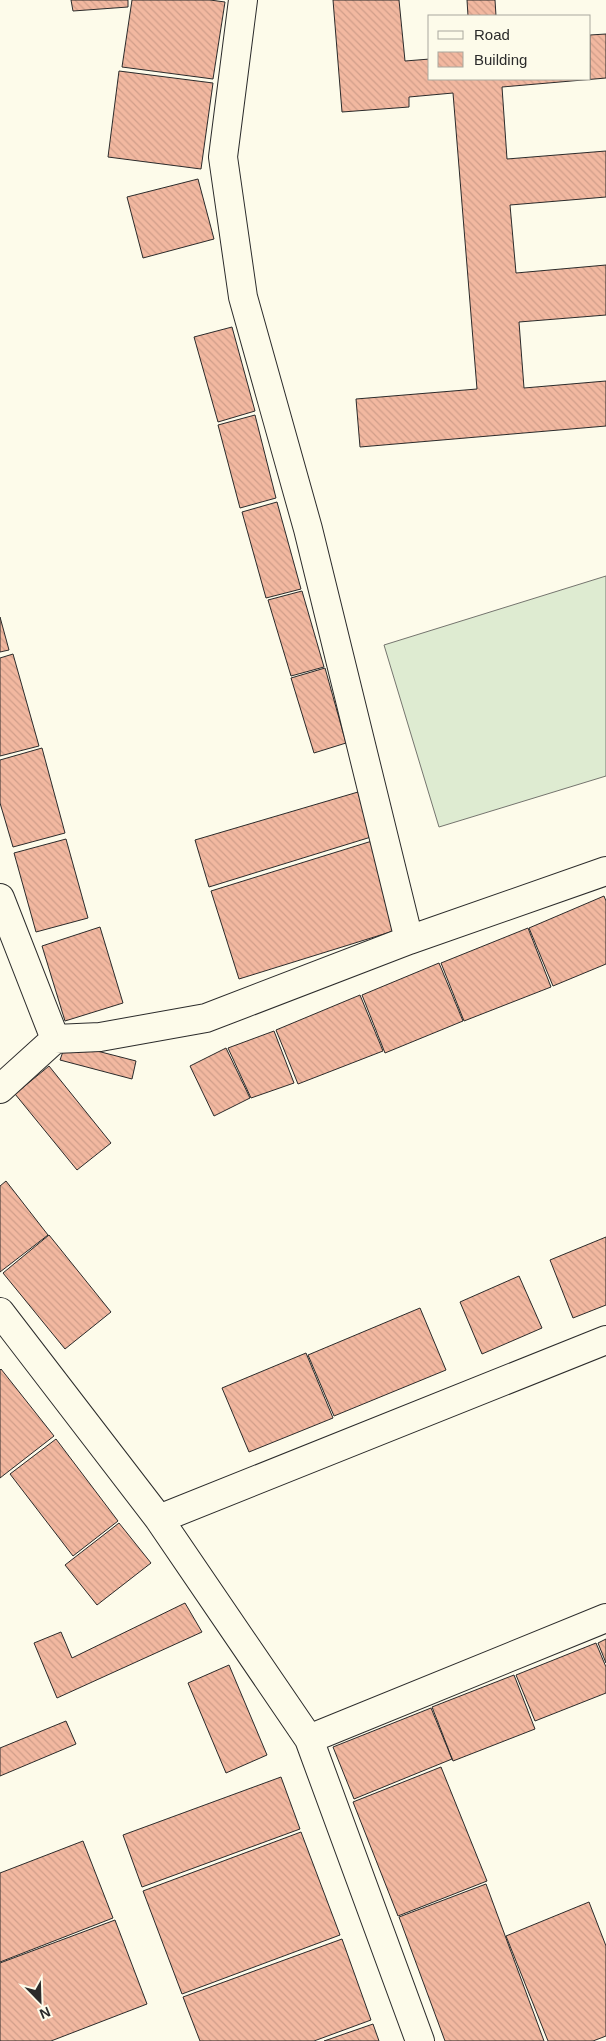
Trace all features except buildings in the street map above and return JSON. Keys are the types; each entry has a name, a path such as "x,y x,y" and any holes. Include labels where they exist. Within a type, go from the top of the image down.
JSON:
{"street":[{"path":"244,0 223,157 243,297 308,530 409,940"},
{"path":"0,1089 55,1039 100,1037 206,1018 409,940 606,871"},
{"path":"0,898 55,1039"},
{"path":"0,1312 159,1519 309,1739 420,2041"},
{"path":"159,1519 606,1340"},
{"path":"309,1739 606,1618"}],"green space":[{"path":"606,576 606,776 439,827 384,645"}]}
